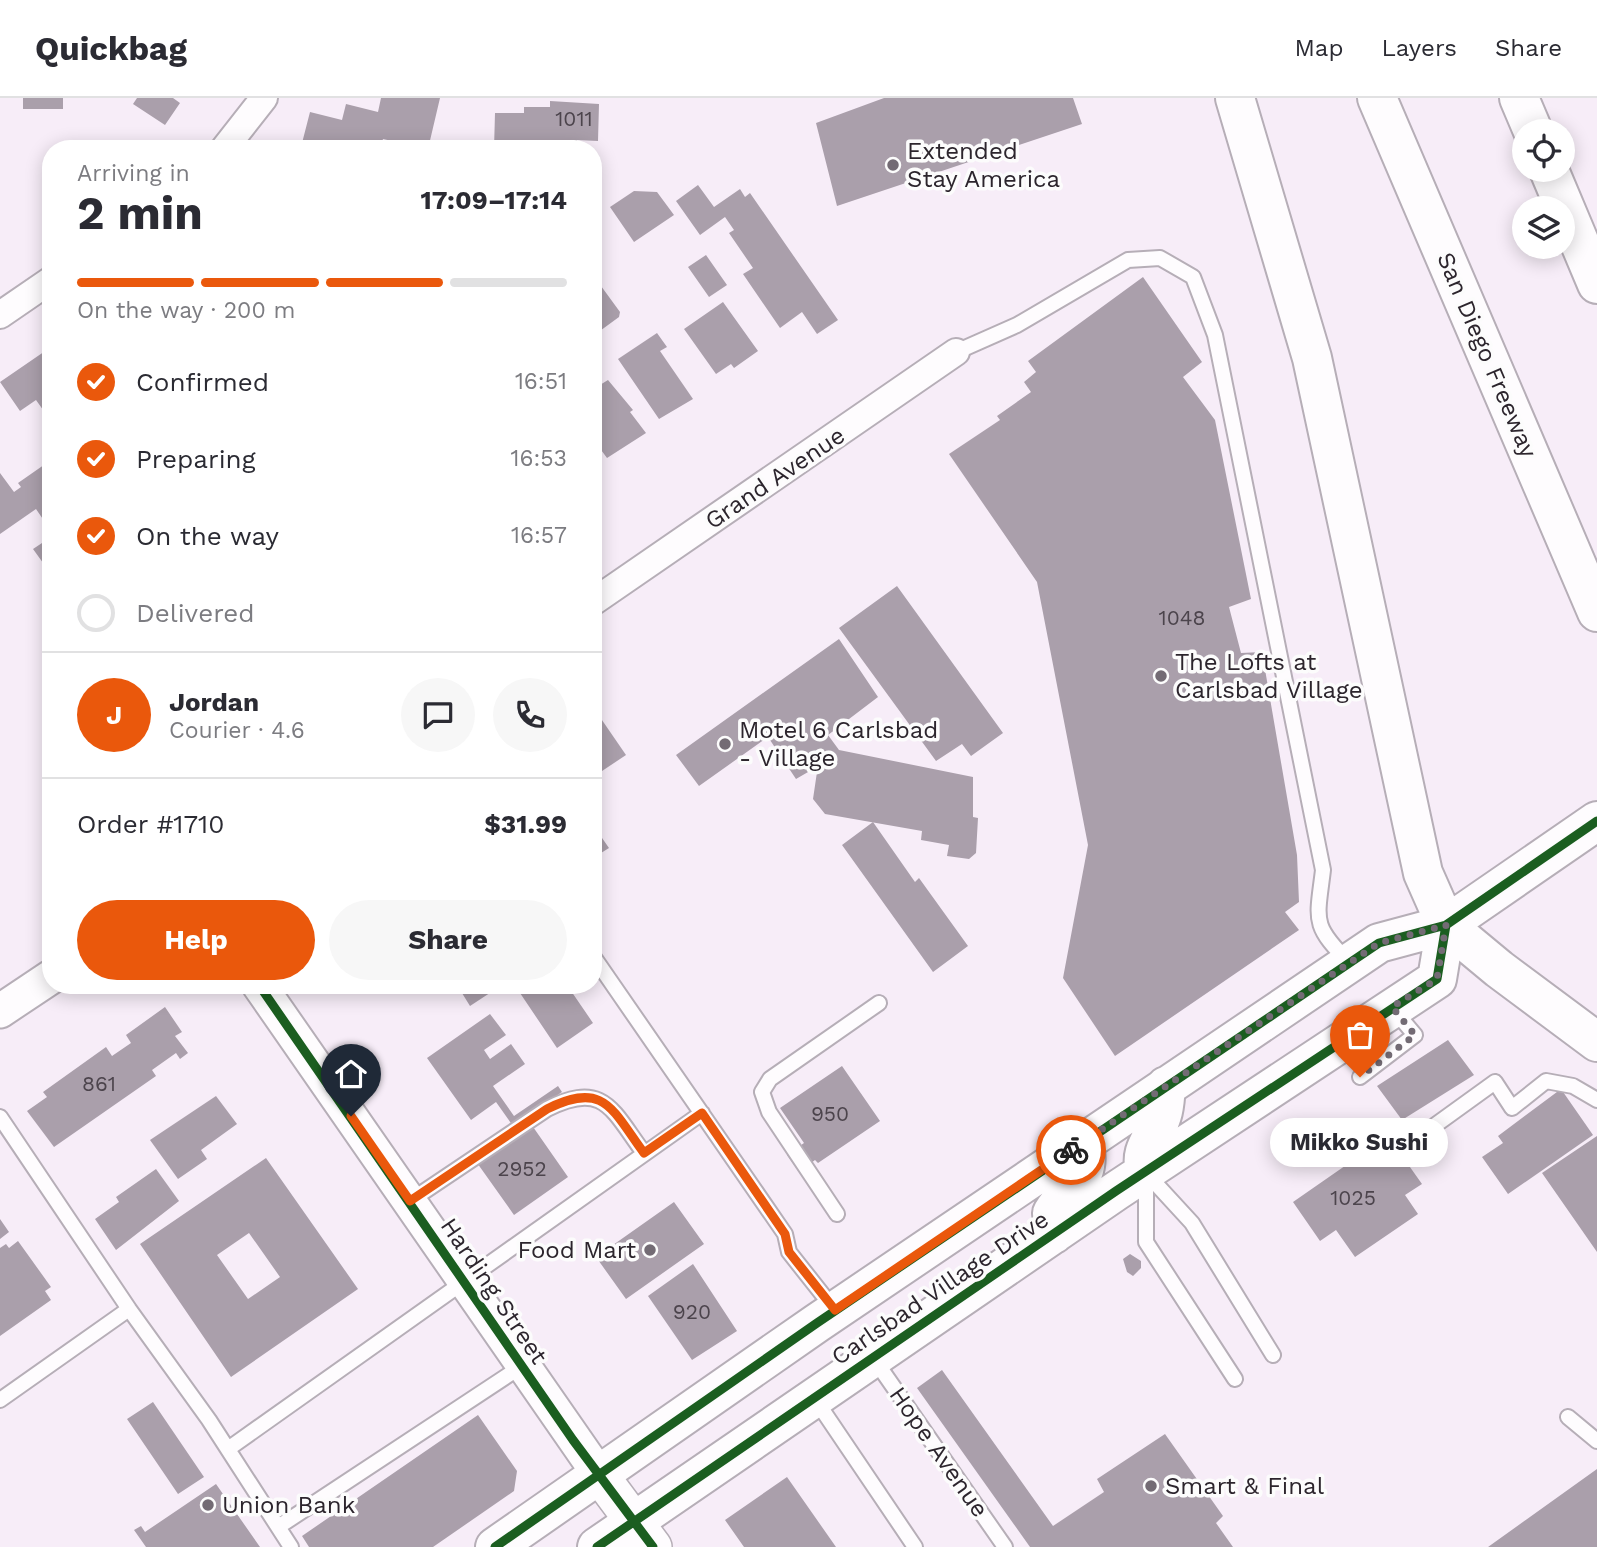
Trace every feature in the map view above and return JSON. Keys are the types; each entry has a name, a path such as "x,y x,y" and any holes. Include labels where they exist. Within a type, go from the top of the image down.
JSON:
{"main road":[{"path":"1235,98 1312,358 1423,873 1446,925 1499,969 1597,1042"},
{"name":"San Diego Freeway","path":"1377,98 1597,612"},
{"path":"1519,98 1528,119"},
{"path":"1554,182 1597,284"},
{"name":"Carlsbad Village Drive","path":"495,1547 835,1310 1379,943 1446,925 1597,821"},
{"name":"Carlsbad Village Drive","path":"597,1547 643,1534 814,1398 1146,1172 1437,979 1446,925"},
{"path":"1146,1172 1141,1161 1163,1112 1166,1086"},
{"path":"1054,1234 1052,1213 1086,1169 1088,1158 1083,1142"},
{"name":"Harding Street","path":"598,1473 643,1534"}],"street":[{"path":"232,140 264,98"},
{"path":"0,315 42,286"},
{"name":"Grand Avenue","path":"602,596 956,352"},
{"path":"0,1011 42,983"},
{"name":"Harding Street","path":"265,994 598,1473"}],"lane":[{"path":"956,352 1017,325 1128,260 1160,258 1193,277 1215,335 1323,870 1317,915 1324,938 1350,963"},
{"path":"602,969 785,1234 789,1252 835,1310"},
{"path":"837,1214 763,1102 762,1092 770,1079 879,1003"},
{"path":"1360,1077 1415,1035 1392,1007"},
{"path":"1405,1147 1494,1082 1512,1108 1546,1081 1573,1086 1597,1100"},
{"path":"410,1201 547,1109 570,1097 583,1096 609,1106 644,1153"},
{"path":"228,1449 702,1113"},
{"path":"0,1117 129,1309 228,1449 291,1547"},
{"path":"1146,1172 1192,1223 1273,1355"},
{"path":"1146,1172 1146,1242 1235,1379"},
{"path":"0,1400 129,1309"},
{"name":"Hope Avenue","path":"873,1357 1005,1547"},
{"path":"278,1527 523,1366"},
{"path":"814,1398 915,1547"},
{"path":"1568,1417 1597,1441"}],"building":[{"path":"23,98 63,98 63,109 23,109"},
{"path":"137,98 173,98 180,103 165,125 133,104"},
{"path":"381,98 440,98 430,140 303,140 310,112 342,120 346,104 378,112"},
{"name":"Extended Stay America","path":"884,98 1073,98 1082,124 837,206 816,123"},
{"path":"550,101 599,104 598,140 494,140 495,113 524,113 524,107 550,107"},
{"path":"698,185 714,207 740,189 745,197 750,193 838,320 817,334 802,312 780,328 743,274 753,268 729,233 734,230 725,217 700,235 676,201"},
{"path":"634,191 657,192 674,215 634,242 610,207"},
{"path":"706,255 727,285 709,297 688,267"},
{"name":"The Lofts at Carlsbad Village","path":"1143,277 1202,362 1183,377 1215,420 1251,599 1229,607 1241,653 1262,652 1297,855 1299,902 1285,912 1299,930 1115,1056 1063,978 1088,845 1037,582 949,454 1000,420 997,416 1031,392 1024,382 1036,372 1028,361"},
{"path":"602,287 620,312 619,317 602,329"},
{"path":"723,302 758,351 734,368 731,364 716,374 684,329"},
{"path":"657,333 667,347 660,351 693,399 659,419 618,359"},
{"path":"42,353 42,408 36,400 20,411 0,382"},
{"path":"608,380 633,410 630,412 646,433 607,458 602,451 602,384"},
{"path":"42,466 42,518 36,509 0,534 0,473 14,492 21,487 18,483"},
{"path":"42,543 42,562 33,549"},
{"path":"897,586 1003,733 971,756 962,744 936,761 839,628"},
{"name":"Motel 6 Carlsbad - Village","path":"839,639 878,697 828,735 839,750 973,777 973,817 978,818 976,853 969,859 947,856 949,845 921,840 922,831 825,814 813,799 817,772 815,768 796,779 768,737 699,786 676,755"},
{"path":"602,720 626,755 602,771"},
{"path":"873,822 915,882 919,878 968,946 933,972 842,845"},
{"path":"602,838 609,848 602,852"},
{"path":"463,994 488,994 470,1006"},
{"path":"521,994 573,994 593,1023 557,1048"},
{"path":"165,1007 182,1032 175,1036 188,1053 180,1059 176,1053 152,1070 156,1076 54,1147 27,1111 47,1097 43,1092 106,1047 112,1056 131,1043 126,1035"},
{"path":"490,1014 506,1035 484,1050 490,1059 511,1044 525,1064 493,1086 514,1116 558,1086 562,1092 513,1126 496,1102 471,1120 427,1058"},
{"path":"1448,1040 1474,1075 1402,1120 1377,1086"},
{"path":"842,1066 880,1121 818,1163 815,1160 799,1172 787,1155 804,1143 780,1108"},
{"path":"1561,1089 1593,1135 1508,1194 1482,1157 1503,1143 1498,1136"},
{"path":"216,1096 237,1124 201,1150 207,1159 178,1179 150,1140"},
{"path":"531,1124 568,1177 514,1215 475,1160"},
{"path":"1388,1136 1422,1184 1405,1195 1418,1214 1355,1257 1336,1230 1320,1241 1293,1202"},
{"path":"1597,1136 1597,1252 1542,1173"},
{"path":"266,1158 358,1289 231,1377 140,1244","holes":["249,1233 280,1277 248,1299 217,1255"]},
{"path":"156,1169 179,1201 116,1250 95,1219 119,1202 116,1197"},
{"name":"Food Mart","path":"674,1202 704,1244 626,1299 596,1257"},
{"path":"0,1219 9,1232 0,1239"},
{"path":"18,1241 51,1287 45,1291 51,1300 0,1336 0,1248 6,1244 9,1248"},
{"path":"1130,1254 1141,1261 1141,1268 1133,1276 1127,1272 1123,1259"},
{"path":"693,1264 737,1331 692,1360 648,1296"},
{"name":"Smart & Final","path":"942,1370 1053,1526 1104,1492 1097,1479 1165,1434 1223,1516 1216,1523 1233,1547 1030,1547 917,1388"},
{"path":"153,1402 204,1477 178,1494 127,1419"},
{"path":"478,1415 517,1471 514,1491 433,1547 309,1547 302,1536"},
{"path":"1597,1469 1597,1547 1488,1547"},
{"path":"787,1477 836,1547 744,1547 725,1520"},
{"name":"Union Bank","path":"216,1484 260,1547 146,1547 134,1530 141,1526 145,1532"}],"cycle path":[{"path":"495,1547 817,1323 1379,943 1446,925 1597,821"},
{"path":"597,1547 1116,1191 1437,979 1446,925"},
{"path":"265,994 573,1440 653,1547"}],"way so far":[{"path":"1071,1150 1379,943 1446,925 1437,979 1392,1007 1415,1035 1360,1077"}],"place":[{"name":"Extended Stay America","path":"893,165"},
{"name":"The Lofts at Carlsbad Village","path":"1161,676"},
{"name":"Motel 6 Carlsbad - Village","path":"725,744"},
{"name":"Mikko Sushi","path":"1360,1077"},
{"name":"Food Mart","path":"650,1250"},
{"name":"Smart & Final","path":"1151,1486"},
{"name":"Union Bank","path":"208,1505"}],"route":[{"path":"351,1116 410,1201 547,1109 570,1097 598,1099 609,1106 644,1153 702,1113 785,1234 789,1252 835,1310 1071,1150"}]}
